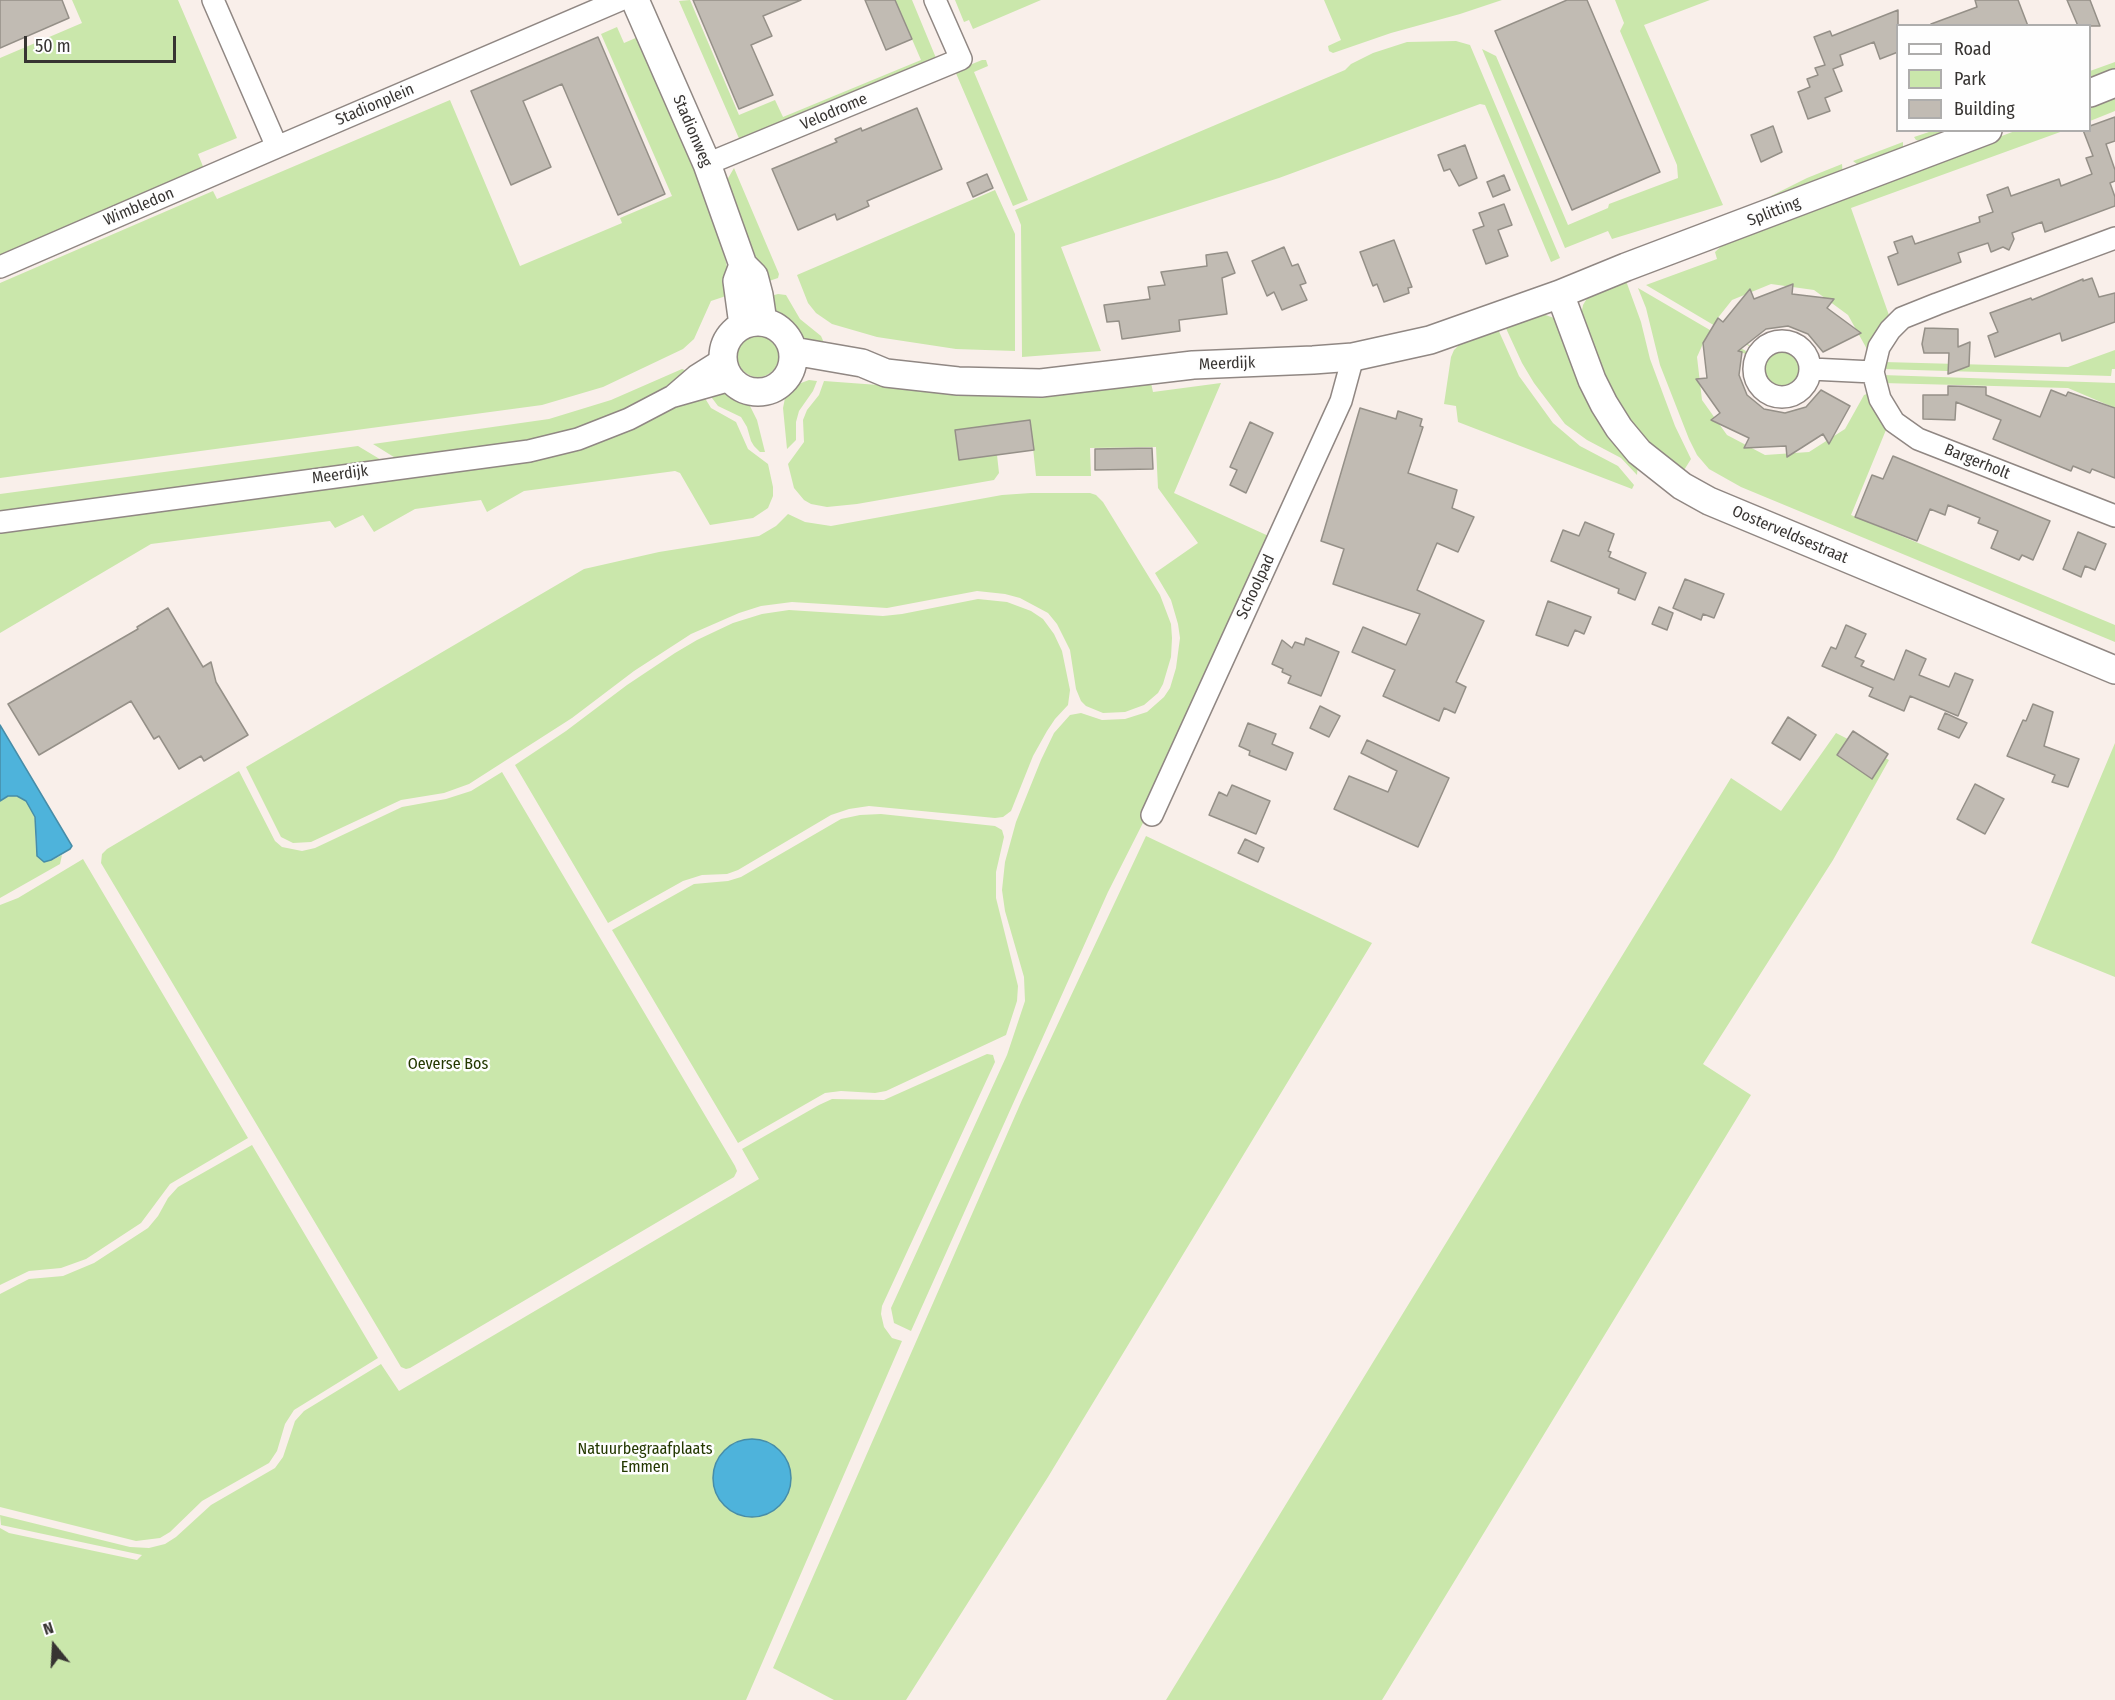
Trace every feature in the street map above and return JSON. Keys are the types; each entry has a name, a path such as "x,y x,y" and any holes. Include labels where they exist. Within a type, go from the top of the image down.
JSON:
{"street":[{"path":"213,0 278,147"},
{"name":"Stadionplein","path":"278,147 620,0"},
{"name":"Stadionweg","path":"634,0 707,164 742,265 737,281 753,323"},
{"name":"Velodrome","path":"707,164 961,59 935,0"},
{"path":"2091,93 2115,83"},
{"name":"Splitting","path":"1560,294 1983,132"},
{"name":"Wimbledon","path":"0,267 278,147"},
{"name":"Bargerholt","path":"2115,238 1902,318 1890,330 1879,347 1874,372 1880,399 1894,422 1918,439 2115,516"},
{"name":"Meerdijk","path":"791,363 862,363 886,373 958,381 1041,383 1193,365 1353,357 1430,340 1560,294"},
{"name":"Oosterveldsestraat","path":"1560,294 1592,380 1619,428 1639,452 1682,486 1709,501 1759,523 2115,670"},
{"path":"753,323 779,328 786,335 791,363 772,390 758,393 748,391 727,370 723,349 727,339 753,323"},
{"name":"Schoolpad","path":"1152,815 1341,401 1353,357"},
{"path":"1811,369 1874,372"},
{"name":"Meerdijk","path":"0,522 529,451 578,439 629,419 727,370"}],"green space":[{"path":"72,0 178,0 237,138 198,154 204,169 0,256 0,58 82,23"},
{"path":"690,0 739,115 775,100 783,117 921,60 895,0 912,0 936,58 930,63 741,143 679,1"},
{"path":"955,0 1041,0 973,29 969,20 964,22"},
{"path":"1324,0 1502,0 1333,53 1329,51 1328,46 1341,40"},
{"path":"1615,0 1710,0 1644,25 1723,205 1612,239 1608,231 1565,248 1482,49 1496,56 1568,225 1608,208 1609,204 1678,178 1677,165 1620,31 1624,23"},
{"path":"617,27 624,43 638,37 711,209 726,262 732,294 711,301 694,339 683,349 603,387 542,405 0,478 0,283 213,191 217,199 450,100 520,266 622,223 620,218 672,196 601,34"},
{"path":"1456,41 1470,45 1560,258 1551,262 1485,105 1480,104 1279,178 1061,247 1101,351 1022,357 1021,225 1015,210 1345,70 1351,64 1373,53 1407,42"},
{"path":"986,60 988,66 974,72 1028,200 1013,206 955,71"},
{"path":"2115,62 2115,73 2091,83 2091,71"},
{"path":"2115,93 2115,111 2091,121 2091,103"},
{"path":"1929,132 1958,132 1928,143 1916,140 1914,137"},
{"path":"2012,132 2060,132 1851,208 1890,318 1868,351 1848,315 1814,290 1771,284 1732,300 1717,319 1754,349 1646,285 1717,259 1715,252 1730,238"},
{"path":"1903,142 1903,147 1897,155 1861,167 1853,161"},
{"path":"1842,164 1843,176 1777,201 1771,196 1807,178"},
{"path":"734,168 779,274 778,278 763,283 727,180"},
{"path":"995,190 1015,234 1015,351 956,349 877,337 832,324 816,313 808,303 797,275"},
{"path":"1625,278 1641,322 1650,359 1675,426 1691,459 1681,475 1654,453 1611,397 1581,316 1583,305 1589,295"},
{"path":"1638,288 1751,354 1750,356 1706,337 1697,357 1702,400 1727,435 1765,455 1809,452 1845,429 1864,395 1870,393 1888,425 1851,515 2115,625 2115,642 1741,487 1709,469 1697,455 1689,439 1660,365 1646,308"},
{"path":"778,294 786,295 800,319 821,336 825,345 805,343 790,324 775,314 767,297"},
{"path":"1540,313 1554,318 1560,324 1638,463 1637,475 1621,458 1587,440 1565,424 1522,363 1504,324"},
{"path":"1497,327 1519,376 1553,423 1580,446 1618,466 1634,485 1632,489 1458,422 1456,406 1444,404 1451,357 1454,350 1465,339"},
{"path":"758,335 773,341 779,356 773,371 758,377 743,371 737,356 743,341"},
{"path":"1783,348 1798,354 1804,369 1798,384 1783,390 1768,384 1762,369 1768,354"},
{"path":"2115,350 2115,369 2112,369 2111,376 1882,369 1884,362 2068,367"},
{"path":"682,369 690,372 614,414 563,433 521,443 397,459 373,444 549,419 611,400"},
{"path":"1882,375 2115,383 2115,408 2068,388 1883,383"},
{"path":"809,380 817,381 799,411 796,422 796,440 787,449 783,408 785,398 793,386"},
{"path":"824,381 919,388 1038,392 1038,398 1151,383 1153,392 1221,383 1174,493 1273,538 1178,733 1149,811 1108,892 911,1331 894,1323 891,1308 1007,1055 1025,1001 1024,977 1005,911 1002,890 1005,862 1016,822 1054,733 1070,715 1081,713 1102,720 1125,719 1147,712 1164,697 1170,688 1176,668 1180,638 1171,600 1155,573 1198,543 1158,488 1156,447 1090,448 1091,476 1036,476 1030,420 955,430 997,455 999,473 994,480 857,504 827,507 811,504 804,500 794,488 788,464 804,442 803,420 807,410 819,395"},
{"path":"722,392 735,395 750,406 757,420 765,452 760,452 754,446 741,417 718,406 709,394"},
{"path":"703,395 711,408 736,422 748,449 768,464 773,496 768,508 753,518 710,525 680,473 675,471 524,491 487,512 481,500 415,509 374,532 363,515 335,528 330,521 151,544 0,633 0,533 514,462"},
{"path":"358,446 383,461 0,513 0,494"},
{"path":"1090,493 1096,495 1103,502 1160,595 1171,624 1171,657 1158,693 1144,705 1125,712 1103,713 1086,706 1076,689 1070,650 1057,624 1048,613 1020,598 977,591 887,608 792,602 761,606 691,634 634,671 572,718 469,784 444,793 401,800 311,842 293,843 281,837 246,767 584,569 659,552 759,536 776,526 788,514 805,522 831,526 1002,495"},
{"path":"978,599 1007,602 1031,611 1043,619 1054,634 1062,651 1070,690 1068,705 1047,731 1033,756 1011,811 1003,817 869,806 849,809 831,815 738,870 727,874 702,875 683,881 608,923 515,765 675,653 733,623 762,614 789,610 883,616"},
{"path":"1836,733 1889,760 1833,860 1703,1064 1751,1095 1382,1700 1166,1700 1731,778 1781,811"},
{"path":"2115,743 2115,977 2031,943"},
{"name":"Oeverse Bos","path":"239,771 275,841 282,847 302,851 315,848 402,807 446,799 471,791 502,772 735,1166 737,1171 734,1177 410,1368 401,1367 101,863 102,854 107,849"},
{"path":"8,796 17,796 26,801 31,808 35,817 36,852 52,860 62,855 60,864 0,898 0,801"},
{"path":"881,814 995,826 1002,830 1004,837 996,872 996,898 1018,986 1017,1001 1006,1035 886,1091 825,1093 738,1143 612,930 694,884 728,881 741,877 841,819"},
{"path":"1146,836 1372,943 1048,1477 906,1700 834,1700 773,1668 1022,1100"},
{"path":"83,859 248,1138 170,1184 141,1223 86,1259 61,1268 29,1271 0,1285 0,905 18,898"},
{"name":"Natuurbegraafplaats Emmen","path":"987,1054 993,1055 995,1062 882,1306 884,1327 892,1338 902,1341 746,1700 0,1700 0,1528 9,1533 137,1560 142,1555 1,1525 0,1515 130,1547 149,1548 165,1544 211,1505 275,1468 283,1457 295,1421 304,1411 381,1364 399,1391 759,1179 742,1149 832,1099 884,1100"},
{"path":"252,1145 378,1358 294,1410 285,1424 277,1451 269,1463 202,1501 170,1532 160,1538 136,1541 0,1507 0,1294 29,1279 63,1276 94,1263 148,1228 178,1187"}],"water":[{"path":"0,725 72,846 51,860 44,862 37,856 35,817 26,801 17,796 8,796 0,801"},
{"path":"752,1439 767,1442 784,1456 791,1478 788,1493 774,1510 752,1517 737,1514 720,1500 713,1478 716,1463 730,1446"}],"building":[{"path":"0,0 62,0 69,18 0,48"},
{"path":"693,0 801,0 763,16 772,36 751,45 773,95 739,109"},
{"path":"865,0 895,0 912,39 886,50"},
{"path":"1567,0 1587,0 1660,172 1572,210 1495,31"},
{"path":"1975,0 2018,0 2027,24 1931,24 1977,7"},
{"path":"2067,0 2090,0 2100,26 2077,24"},
{"path":"1898,10 1896,53 1880,59 1874,42 1840,55 1843,65 1833,69 1842,91 1825,98 1830,111 1808,119 1798,92 1810,87 1807,79 1818,75 1815,68 1825,65 1814,37 1830,31 1832,36"},
{"path":"598,37 665,194 618,215 562,84 523,101 551,167 511,185 471,91"},
{"path":"917,108 942,169 867,201 869,206 837,220 835,214 798,230 772,169 837,142 835,139 861,128 862,131"},
{"path":"2115,117 2115,141 2106,144 2115,170 2115,181 2110,183 2115,197 2115,206 2045,232 2042,222 2012,233 2014,239 2009,250 2003,247 1991,252 1988,243 1958,253 1961,262 1898,285 1888,257 1898,253 1894,242 1912,236 1915,244 1980,222 1979,217 1993,212 1987,195 2008,187 2011,196 2059,179 2061,186 2092,174 2086,158 2093,156 2084,132 2091,132 2091,126"},
{"path":"1773,126 1782,152 1761,162 1751,135"},
{"path":"1465,145 1477,178 1459,186 1450,169 1444,171 1438,155"},
{"path":"987,174 993,188 973,197 967,183"},
{"path":"1504,175 1510,190 1493,197 1487,182"},
{"path":"1504,204 1512,225 1498,230 1508,256 1486,264 1473,230 1484,226 1479,213"},
{"path":"1394,240 1412,287 1408,288 1409,293 1384,302 1377,284 1373,286 1360,252"},
{"path":"1284,247 1292,266 1298,264 1306,283 1300,285 1307,300 1282,310 1274,292 1267,296 1252,261"},
{"path":"1227,252 1235,273 1222,278 1227,314 1179,320 1180,331 1122,339 1119,321 1107,322 1104,305 1150,299 1148,287 1165,285 1161,272 1207,266 1206,255"},
{"path":"2092,278 2099,297 2115,293 2115,322 2062,341 2060,333 1995,357 1988,336 1998,332 1990,313 2031,298 2032,300 2083,279 2083,281"},
{"path":"1793,284 1792,294 1834,299 1827,308 1861,333 1823,352 1808,334 1788,326 1766,329 1738,351 1742,352 1739,375 1747,395 1764,409 1785,413 1806,407 1821,390 1850,406 1829,444 1823,434 1787,457 1786,446 1744,448 1749,438 1711,420 1720,413 1696,379 1707,378 1703,343 1718,318 1723,322 1750,289 1754,299"},
{"path":"1925,328 1958,329 1958,347 1970,342 1969,366 1948,374 1949,353 1924,353 1922,344"},
{"path":"1948,386 1986,387 1986,395 2040,417 2051,390 2066,396 2068,392 2115,408 2115,478 2092,469 2090,473 2073,466 2071,471 1993,439 2001,420 1956,402 1955,420 1923,419 1923,395 1948,395"},
{"path":"1360,408 1396,419 1398,411 1422,419 1420,426 1423,427 1408,473 1457,490 1452,508 1474,517 1458,552 1437,543 1417,590 1484,621 1456,682 1466,687 1455,713 1444,708 1439,721 1383,696 1395,670 1352,652 1363,627 1406,645 1420,614 1333,584 1344,549 1321,541"},
{"path":"1030,420 1034,450 959,460 955,430"},
{"path":"1250,422 1273,433 1246,493 1230,485 1237,470 1230,467"},
{"path":"1152,448 1153,469 1095,470 1095,449"},
{"path":"1893,456 2050,521 2033,560 2022,555 2019,560 1991,548 1998,531 1978,523 1980,518 1948,505 1945,515 1930,509 1917,541 1855,517 1872,475 1883,479"},
{"path":"1585,522 1614,534 1608,551 1611,552 1609,557 1646,573 1635,600 1618,593 1619,589 1551,561 1563,530 1579,536"},
{"path":"2078,532 2106,544 2095,570 2085,566 2081,577 2063,569"},
{"path":"1685,579 1724,594 1714,618 1703,614 1701,620 1673,608"},
{"path":"1548,601 1591,617 1584,634 1575,630 1568,646 1536,635"},
{"path":"1659,607 1673,613 1667,630 1652,624"},
{"path":"168,608 203,667 211,662 216,682 248,735 204,761 201,756 179,769 159,736 154,739 131,701 39,755 8,704 138,629 137,627"},
{"path":"1846,625 1866,634 1855,657 1864,661 1861,666 1894,680 1906,650 1926,659 1919,675 1949,687 1955,673 1973,680 1958,716 1910,696 1904,711 1869,696 1873,688 1822,666 1831,647 1836,649"},
{"path":"1306,638 1339,652 1321,696 1288,683 1291,676 1272,664 1282,640 1292,648 1295,642 1304,645"},
{"path":"2033,704 2053,712 2044,746 2079,759 2068,787 2052,782 2055,775 2007,756"},
{"path":"1320,706 1340,716 1329,737 1310,728"},
{"path":"1945,713 1967,723 1959,738 1938,729"},
{"path":"1788,717 1816,735 1800,760 1772,743"},
{"path":"1248,723 1276,734 1272,744 1293,753 1286,770 1249,755 1250,751 1239,746"},
{"path":"1853,731 1888,754 1872,779 1837,755"},
{"path":"1367,740 1449,778 1418,847 1334,809 1349,776 1388,792 1397,771 1361,753"},
{"path":"1975,784 2004,799 1985,834 1957,819"},
{"path":"1232,785 1270,801 1256,834 1209,815 1219,792 1227,796"},
{"path":"1245,839 1264,848 1258,862 1238,853"}]}
